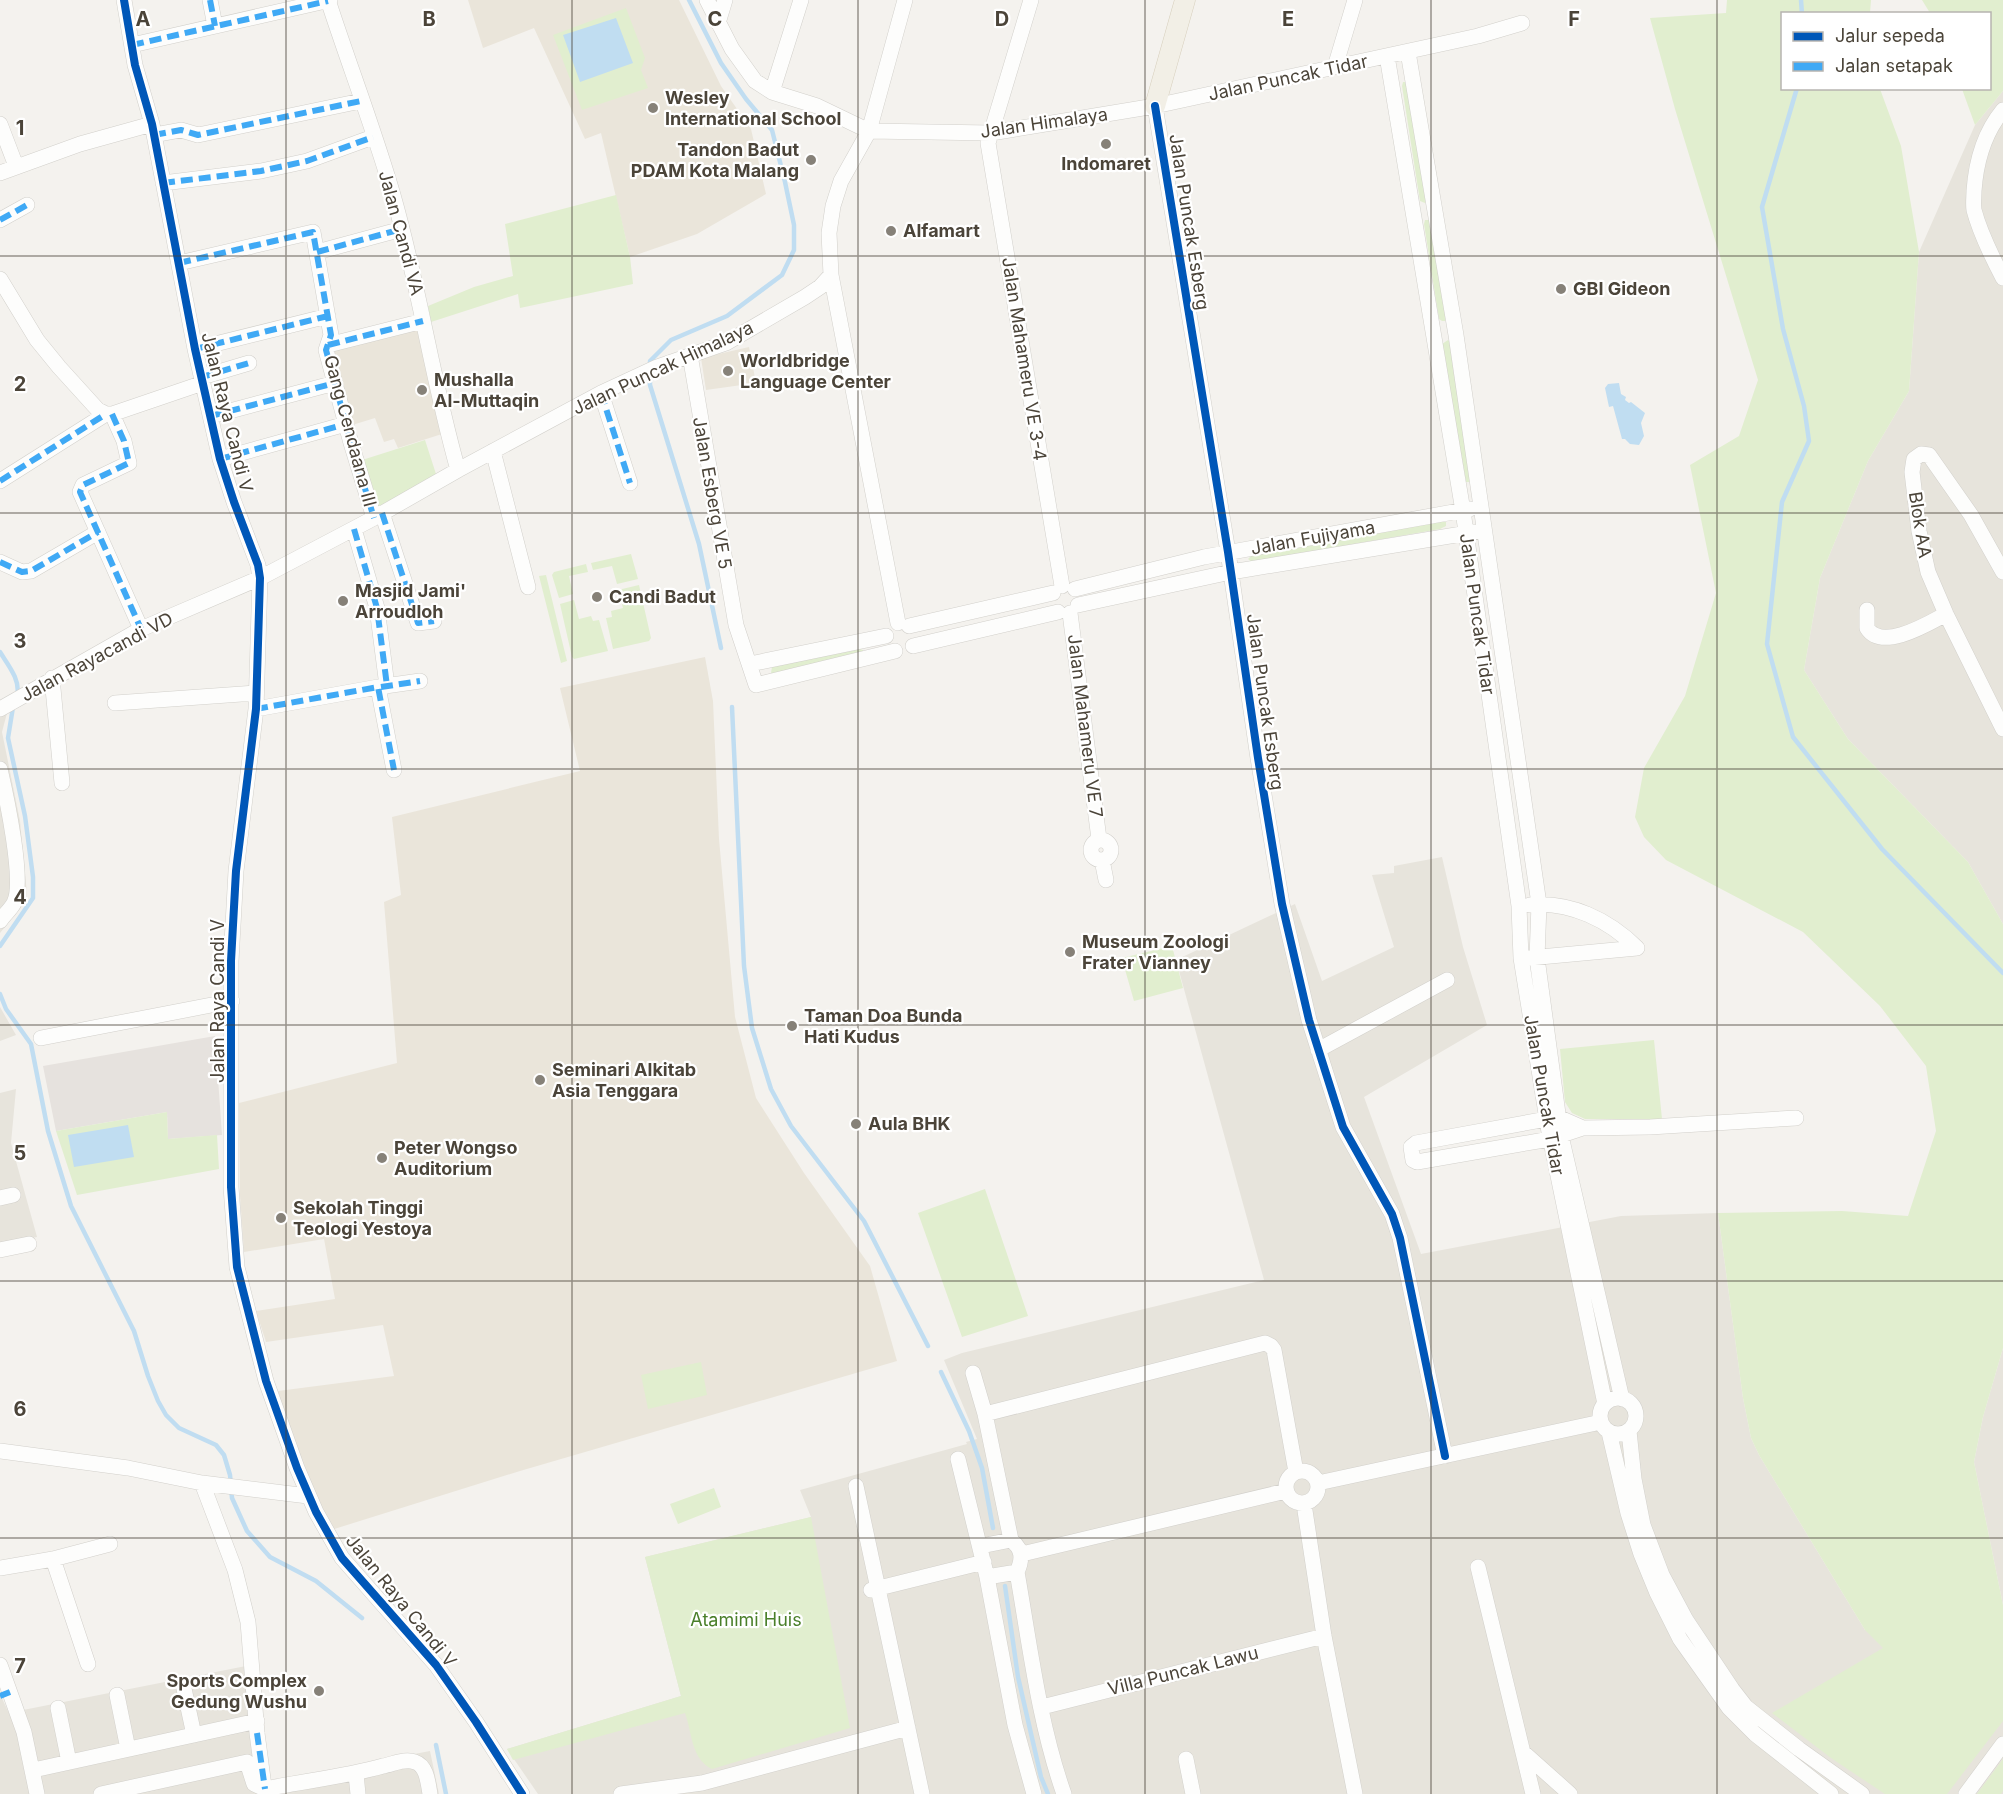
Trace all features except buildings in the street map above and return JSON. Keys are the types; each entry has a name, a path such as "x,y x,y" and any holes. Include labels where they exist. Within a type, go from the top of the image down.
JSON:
{"main road":[{"path":"1155,106 1185,0"}],"street":[{"name":"Jalan Raya Candi V","path":"124,0 135,65 153,129 195,350 220,459 258,565 260,578 256,709 236,871 231,961 231,1187 237,1268 266,1381 308,1496 342,1558 436,1665 522,1794"},
{"path":"210,0 215,26"},
{"path":"132,45 329,0"},
{"name":"Jalan Candi VA","path":"329,0 402,229 444,419 458,470"},
{"path":"707,0 732,49 755,81 772,92 817,106 869,131"},
{"path":"718,23 725,0"},
{"path":"772,92 801,0"},
{"path":"904,625 890,627 886,636 888,645 895,651 905,652 913,646 915,637 904,625 831,275 829,233 833,206 841,181 869,131 905,0"},
{"name":"Jalan Mahameru VE 3-4","path":"1031,0 988,143 1063,589"},
{"path":"1335,67 1355,0"},
{"path":"1387,56 1479,36 1522,23"},
{"name":"Jalan Puncak Tidar","path":"1408,52 1486,530 1539,904 1529,958"},
{"name":"Jalan Puncak Tidar","path":"1155,106 1387,56 1463,511 1518,906 1529,958 1556,1138 1605,1404 1600,1416 1641,1554 1657,1593 1680,1638 1729,1708 1771,1747 1831,1794"},
{"path":"0,173 80,144 153,129 181,130 198,135 361,101"},
{"name":"Jalan Himalaya","path":"869,131 991,133 1155,106"},
{"name":"Jalan Puncak Esberg","path":"1155,106 1228,552 1282,904 1318,1050 1343,1127 1392,1214 1400,1238 1445,1456"},
{"path":"2003,110 1996,117 1980,150 1975,171 1974,208 1991,254 2003,278"},
{"path":"0,124 16,166"},
{"path":"163,183 261,171 307,161 373,137"},
{"path":"0,220 27,205"},
{"path":"1414,214 1435,211"},
{"path":"317,252 402,229"},
{"name":"Gang Cendaana III","path":"179,263 313,232 332,335 327,350 346,424 418,623 434,621"},
{"name":"Jalan Puncak Himalaya","path":"354,529 601,393 650,370 726,342 805,297 820,287 831,275"},
{"path":"0,279 37,340 98,410 109,414 124,441 129,463 80,488 80,492 141,629"},
{"path":"195,350 328,316"},
{"path":"328,345 423,321"},
{"path":"1434,332 1455,329"},
{"name":"Jalan Esberg VE 5","path":"690,355 736,625 756,685 895,651"},
{"path":"0,481 109,414 249,363"},
{"path":"210,416 335,383"},
{"path":"601,393 630,483"},
{"path":"220,459 346,424"},
{"path":"493,451 528,587"},
{"name":"Blok AA","path":"2003,572 1954,488 1929,454 1921,454 1914,459 1912,472 1919,531 1928,572 1946,614 2003,729"},
{"name":"Jalan Fujiyama","path":"904,625 1228,552 1482,507"},
{"path":"354,529 377,608 383,687 394,770"},
{"name":"Jalan Rayacandi VD","path":"0,709 141,629 260,578 354,529"},
{"name":"Jalan Fujiyama","path":"913,646 1231,572 1486,530"},
{"path":"0,562 22,572 31,571 98,532"},
{"path":"1063,589 1079,596 1069,610 1053,606 1063,589"},
{"name":"Jalan Mahameru VE 7","path":"1069,610 1100,839 1093,843 1091,852 1095,858 1102,860 1106,880"},
{"path":"1867,610 1868,628 1874,635 1882,636 1912,632 1946,614"},
{"path":"750,664 886,636"},
{"path":"52,678 62,783"},
{"path":"256,709 420,681"},
{"path":"115,703 256,693"},
{"path":"0,769 5,821 18,891 7,905 0,921"},
{"path":"1518,906 1556,904 1596,918 1621,932 1636,948 1529,958"},
{"path":"1318,1050 1447,980"},
{"path":"41,1038 232,1001"},
{"path":"1582,1128 1556,1138 1417,1162 1413,1160 1412,1155 1411,1147 1416,1143 1553,1118 1582,1128 1650,1127 1796,1118"},
{"name":"Jalan Puncak Tidar","path":"1556,1138 1622,1399 1633,1406 1636,1413 1636,1420 1629,1431 1634,1479 1643,1525 1662,1575 1686,1620 1746,1707 1862,1794"},
{"path":"0,1250 29,1244"},
{"path":"985,1414 1265,1343 1274,1350 1296,1472"},
{"path":"973,1373 985,1414 1011,1539 1022,1554 1017,1572 1054,1766 1064,1794"},
{"path":"1605,1404 1622,1399"},
{"path":"1318,1483 1445,1456 1605,1427 1619,1435 1629,1431"},
{"path":"0,1451 128,1468 202,1483 308,1496"},
{"path":"958,1459 981,1546 1015,1725 1034,1794"},
{"path":"1303,1470 1315,1477 1318,1483 1316,1496 1311,1502 1304,1504 1292,1501 1286,1491 1286,1481 1296,1472 1303,1470"},
{"path":"202,1483 236,1570 248,1622 256,1721 265,1792"},
{"path":"856,1486 875,1589 922,1794"},
{"path":"1022,1554 1286,1491"},
{"path":"1304,1504 1324,1636 1355,1794"},
{"path":"981,1546 1011,1539"},
{"path":"0,1568 53,1559 110,1544"},
{"path":"53,1559 88,1664"},
{"path":"875,1589 984,1562"},
{"path":"1478,1567 1533,1794"},
{"path":"987,1577 1017,1572"},
{"name":"Villa Puncak Lawu","path":"1042,1707 1324,1636"},
{"path":"0,1665 5,1694 24,1732 37,1794"},
{"path":"183,1684 194,1734"},
{"path":"117,1695 128,1749"},
{"path":"58,1708 69,1762"},
{"path":"38,1769 256,1721"},
{"path":"621,1794 653,1792 702,1783 908,1728"},
{"path":"1966,1794 2003,1744"},
{"path":"1524,1753 1570,1794"},
{"path":"1186,1759 1193,1794"},
{"path":"101,1794 247,1762 254,1784 265,1792 356,1774 405,1760 422,1766 430,1794"},
{"path":"356,1774 358,1794"}],"shaded area":[{"name":"Wesley International School","path":"468,0 679,0 721,86 751,129 766,194 697,234 630,257 601,133 585,139 534,28 483,48"},
{"path":"2003,91 2003,924 1968,862 1848,739 1804,670 1820,578 1868,461 1909,391 1919,252 1975,125"},
{"path":"418,324 442,434 398,448 394,439 384,442 375,418 349,426 329,347"},
{"name":"Worldbridge Language Center","path":"749,347 756,383 706,390 701,358"},
{"name":"Seminari Alkitab Asia Tenggara","path":"705,657 713,701 719,839 735,1017 756,1098 804,1173 870,1266 897,1361 520,1471 331,1530 303,1470 278,1391 394,1376 383,1325 266,1342 256,1311 335,1299 324,1239 244,1252 240,1196 239,1103 397,1063 384,902 401,895 392,817 580,771 560,688"},
{"path":"7,713 2,732 20,821 27,894 26,901 0,933 0,716"},
{"path":"1442,857 1463,947 1487,1025 1364,1097 1421,1254 1621,1216 1718,1213 1743,1398 1751,1438 1759,1455 1865,1630 2003,1617 2003,1794 538,1794 507,1749 681,1696 645,1557 811,1517 800,1490 967,1444 966,1442 977,1439 944,1360 962,1353 1264,1280 1176,960 1295,904 1322,981 1394,947 1372,875 1394,873 1394,866"},
{"path":"0,1007 16,1035 0,1041"},
{"path":"215,1036 222,1135 168,1139 167,1112 56,1131 43,1066"},
{"path":"16,1089 11,1143 37,1237 0,1244 0,1093"},
{"path":"2003,1348 2003,1605 1974,1462 1983,1417"},
{"path":"246,1666 268,1782 430,1751 439,1794 41,1794 23,1710"},
{"path":"0,1694 20,1737 32,1794 0,1794"}],"green space":[{"path":"1727,0 1871,0 1870,12 1781,12 1781,90 1880,90 1901,146 1919,252 1909,391 1868,461 1820,578 1804,670 1848,739 1968,862 2003,924 2003,1348 1983,1417 1974,1462 2003,1605 2003,1721 1947,1794 1885,1794 1831,1758 1772,1713 1883,1648 1865,1630 1759,1455 1751,1438 1743,1398 1718,1213 1842,1211 1908,1216 1936,1131 1926,1066 1880,1006 1803,932 1666,860 1644,837 1635,817 1644,768 1685,696 1716,593 1690,465 1739,436 1758,380 1675,109 1650,18 1726,13"},
{"path":"1922,0 2003,0 2003,91 1975,125 1962,90 1991,90 1991,12 1929,12"},
{"path":"626,8 645,58 641,70 648,88 582,110 553,35"},
{"path":"1403,82 1406,82 1427,200 1425,203 1420,201"},
{"path":"616,195 630,257 633,284 520,308 518,294 431,322 428,306 474,287 513,276 505,224"},
{"path":"1425,220 1432,222 1447,317 1445,321 1439,319"},
{"path":"1448,340 1472,478 1470,482 1466,482 1442,344"},
{"path":"425,440 436,474 375,510 359,461"},
{"path":"1446,522 1446,526 1440,529 1252,562 1248,559 1252,555"},
{"path":"631,554 638,579 617,584 612,566 593,570 591,563"},
{"path":"586,564 588,572 569,576 573,594 559,598 552,575 554,572"},
{"path":"546,575 567,661 561,663 539,576"},
{"path":"639,585 651,638 649,641 613,649 606,618 612,617 611,611 623,608 618,590"},
{"path":"574,600 579,619 591,616 593,621 599,620 608,651 574,659 572,657 560,604"},
{"path":"863,650 863,654 774,675 771,673 772,667"},
{"path":"1172,946 1183,988 1134,1001 1122,959"},
{"path":"1654,1040 1662,1119 1585,1119 1572,1113 1565,1102 1560,1049"},
{"path":"167,1112 168,1139 217,1135 219,1169 77,1195 56,1131"},
{"path":"985,1189 1028,1316 962,1337 918,1213"},
{"path":"701,1362 707,1395 648,1409 641,1375"},
{"path":"714,1488 721,1507 678,1524 670,1504"},
{"name":"Atamimi Huis","path":"811,1517 850,1728 712,1769 705,1765 696,1752 685,1713 513,1760 507,1749 681,1696 645,1557"},
{"path":"2003,1759 2003,1791 2001,1794 1977,1794"}],"water":[{"path":"616,18 633,63 580,82 563,35"},
{"path":"1619,383 1621,394 1626,397 1625,400 1645,413 1641,423 1644,436 1639,445 1630,444 1622,439 1613,406 1609,407 1605,388 1608,384"},
{"path":"128,1125 134,1157 74,1167 68,1135"}],"waterway":[{"path":"689,0 721,63 746,99 772,130 794,225 794,250 782,275 727,316 671,340 650,361 650,385 699,544 721,648"},
{"path":"1801,0 1802,12"},
{"path":"1796,90 1762,207 1783,329 1804,406 1809,441 1782,502 1767,644 1793,737 1882,849 2003,973"},
{"path":"0,652 15,678 17,696"},
{"path":"0,946 33,898 33,877 25,816 8,738 13,707"},
{"path":"732,707 744,966 752,1028 771,1089 791,1126 864,1221 928,1346"},
{"path":"0,994 6,1009 31,1044 48,1131 71,1206 134,1331 148,1376 166,1415 179,1428 216,1445 224,1455 230,1475 232,1498 247,1531 270,1557 316,1581 362,1618"},
{"path":"941,1372 969,1431 982,1468 993,1528"},
{"path":"1005,1586 1018,1677 1041,1777 1048,1794"},
{"path":"436,1745 446,1794"}],"marked path":[{"path":"210,0 215,26"},
{"path":"132,45 328,1"},
{"path":"154,135 181,130 198,135 361,101"},
{"path":"163,183 261,171 307,161 373,137"},
{"path":"0,220 27,205"},
{"path":"317,252 402,229"},
{"path":"179,263 313,232 331,335 326,350 374,518"},
{"path":"195,349 328,316"},
{"path":"328,345 423,321"},
{"path":"202,377 249,363"},
{"path":"211,416 335,383"},
{"path":"601,393 630,483"},
{"path":"0,481 106,414"},
{"path":"112,414 124,441 129,463 83,485 80,492 141,629"},
{"path":"220,459 346,424"},
{"path":"382,513 418,623 434,621"},
{"path":"354,529 377,608 387,686"},
{"path":"0,562 22,572 31,571 98,532"},
{"path":"381,687 420,681"},
{"path":"256,709 378,687 394,770"},
{"path":"0,1696 10,1692"},
{"path":"257,1733 265,1789"}],"cycle path":[{"path":"124,0 135,65 152,124 195,349 220,459 258,565 260,578 256,709 236,871 231,961 231,1187 237,1267 266,1381 297,1468 316,1512 342,1558 436,1665 522,1794"},
{"path":"1155,106 1228,552 1282,904 1309,1020 1343,1127 1392,1214 1400,1238 1445,1456"}],"place":[{"name":"Wesley International School","path":"653,108"},
{"name":"Indomaret","path":"1106,144"},
{"name":"Tandon Badut PDAM Kota Malang","path":"811,160"},
{"name":"Alfamart","path":"891,231"},
{"name":"GBI Gideon","path":"1561,289"},
{"name":"Worldbridge Language Center","path":"728,371"},
{"name":"Mushalla Al-Muttaqin","path":"422,390"},
{"name":"Candi Badut","path":"597,597"},
{"name":"Masjid Jami' Arroudloh","path":"343,601"},
{"name":"Museum Zoologi Frater Vianney","path":"1070,952"},
{"name":"Taman Doa Bunda Hati Kudus","path":"792,1026"},
{"name":"Seminari Alkitab Asia Tenggara","path":"540,1080"},
{"name":"Aula BHK","path":"856,1124"},
{"name":"Peter Wongso Auditorium","path":"382,1158"},
{"name":"Sekolah Tinggi Teologi Yestoya","path":"281,1218"},
{"name":"Sports Complex Gedung Wushu","path":"319,1691"}]}
